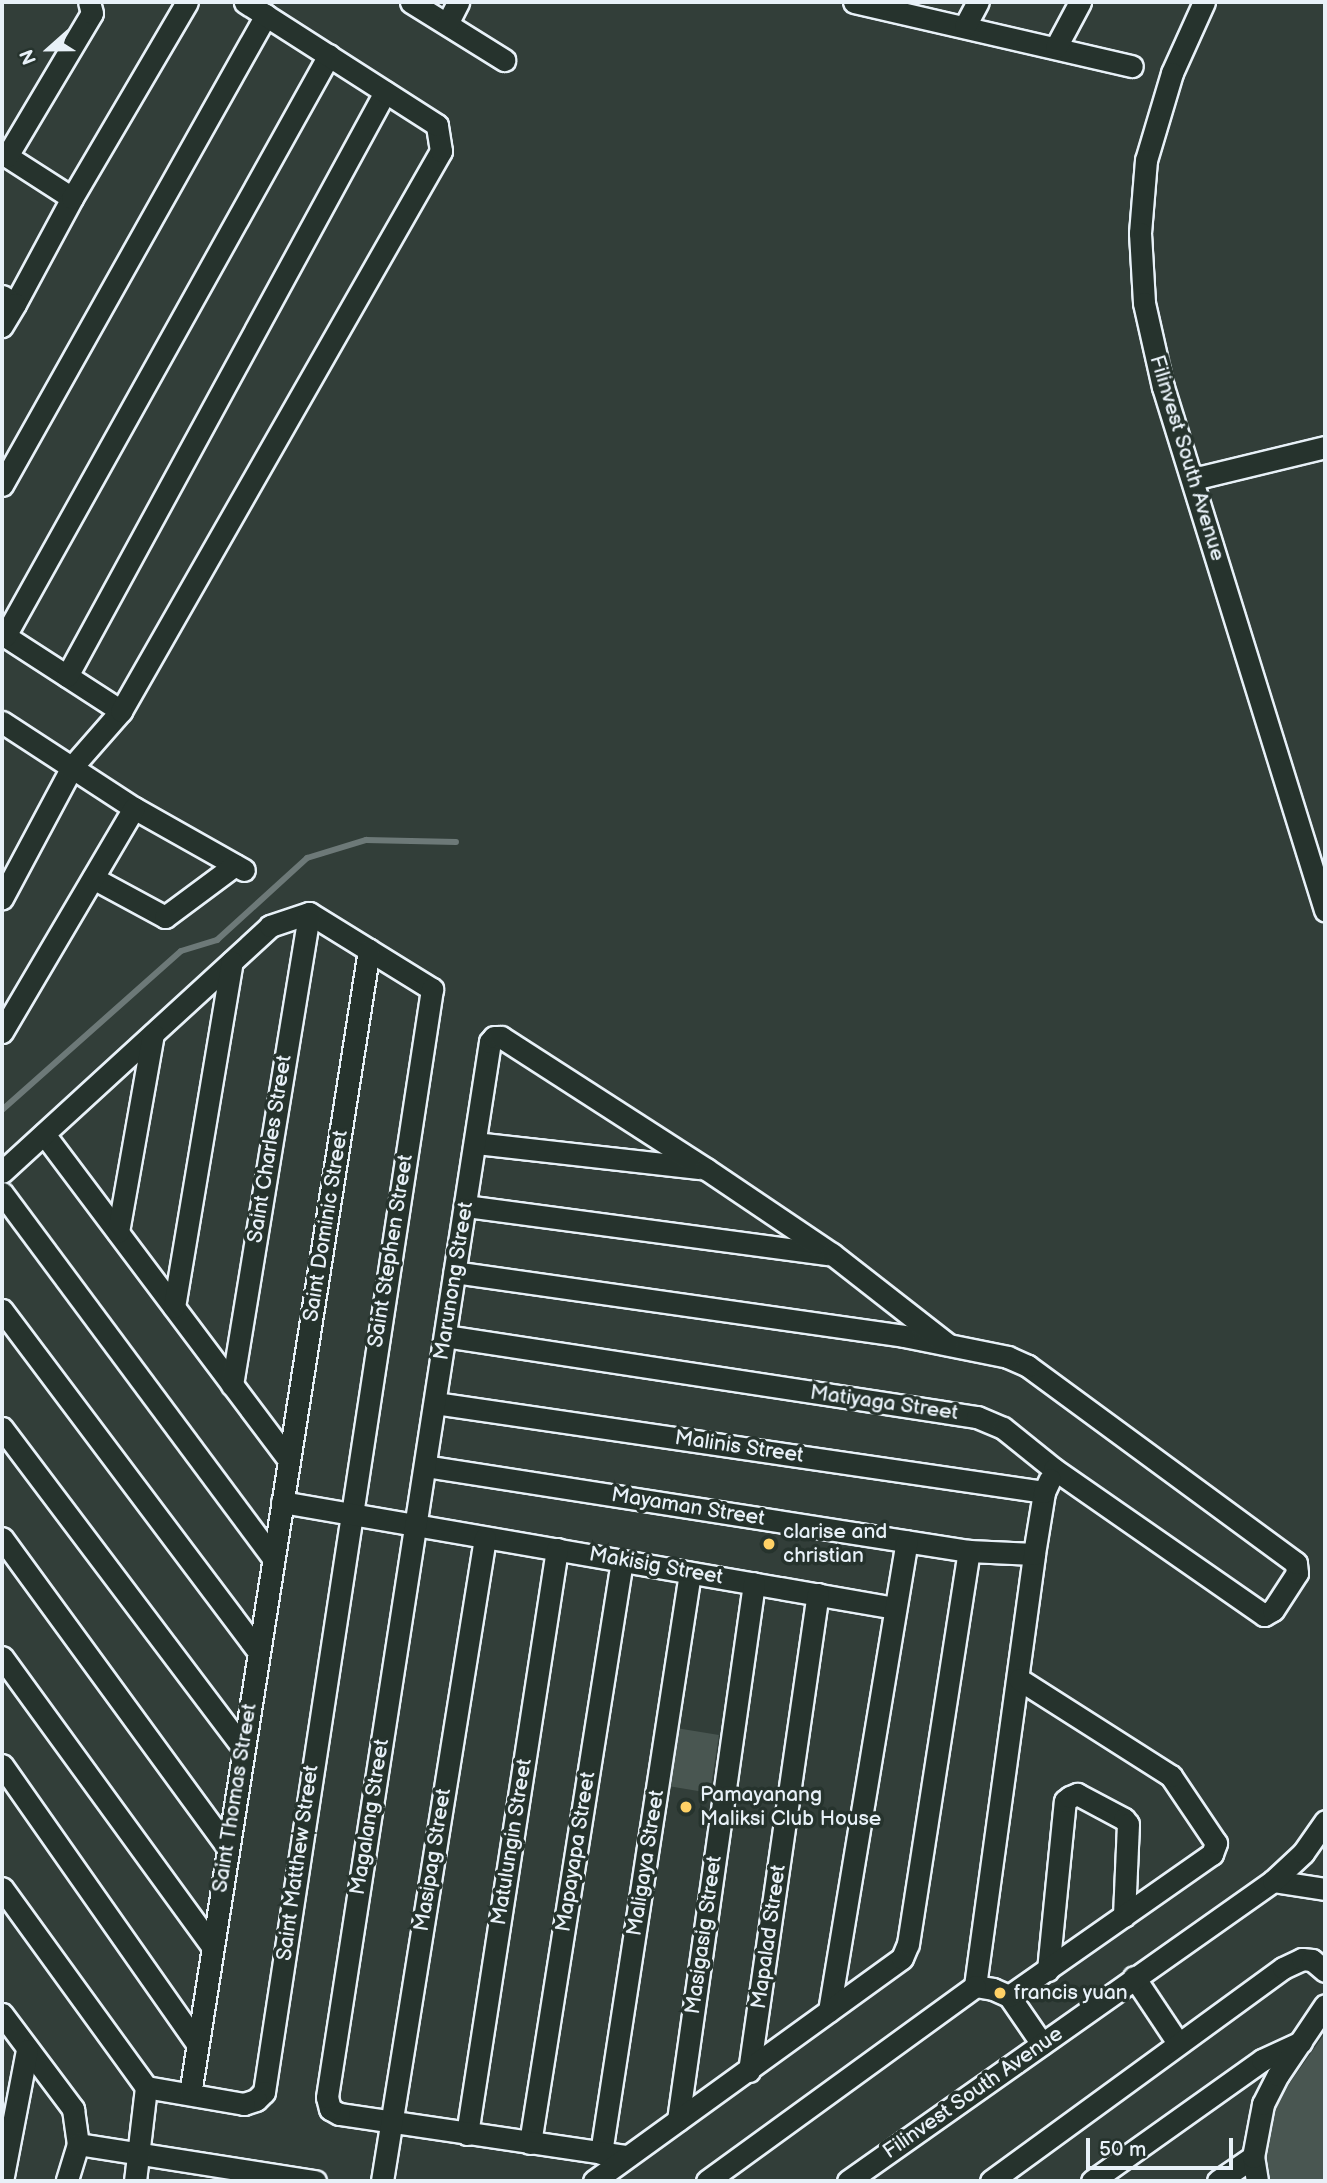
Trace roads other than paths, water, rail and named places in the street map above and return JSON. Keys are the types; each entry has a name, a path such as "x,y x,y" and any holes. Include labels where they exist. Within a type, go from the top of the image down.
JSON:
{"street":[{"path":"72,198 4,154 92,13 89,2"},
{"path":"2,326 8,300 72,198 187,2"},
{"path":"2,898 72,767 121,711 441,151 437,125 245,2"},
{"path":"411,2 504,60"},
{"path":"447,24 458,2"},
{"path":"965,26 978,2"},
{"path":"1056,47 1080,2"},
{"name":"Filinvest South Avenue","path":"1204,2 1172,73 1146,160 1140,233 1144,303 1163,387 1324,899"},
{"path":"865,3 1132,66"},
{"path":"2,485 266,15"},
{"path":"121,711 3,635 329,55"},
{"path":"67,676 385,92"},
{"path":"1193,479 1325,446"},
{"path":"4,728 72,767 134,808 239,868 165,917 93,878"},
{"path":"2,1032 134,808"},
{"path":"2,1172 271,926 309,913 369,950"},
{"name":"Saint Charles Street","path":"232,1385 309,913"},
{"name":"Saint Stephen Street","path":"350,1514 432,989 369,950"},
{"name":"Saint Dominic Street","path":"282,1502 369,950"},
{"path":"174,1307 232,962"},
{"path":"118,1232 153,1034"},
{"name":"Marunong Street","path":"416,1525 490,1042 494,1037 501,1037 706,1169"},
{"path":"44,1134 289,1460"},
{"path":"476,1143 706,1169 832,1254 947,1344"},
{"path":"2,1193 273,1558"},
{"path":"466,1206 832,1254"},
{"path":"456,1272 947,1344"},
{"path":"2,1313 259,1652"},
{"name":"Matiyaga Street","path":"445,1336 977,1416 1003,1428 1054,1469 1264,1615 1273,1610 1297,1573 1296,1563 1028,1366 1008,1357 947,1344"},
{"name":"Malinis Street","path":"435,1403 1044,1492"},
{"path":"2,1428 243,1748"},
{"name":"Mayaman Street","path":"425,1466 970,1551 1034,1554"},
{"path":"707,2181 975,1986 1034,1554 1044,1492 1054,1469"},
{"name":"Makisig Street","path":"282,1502 895,1608"},
{"name":"Saint Thomas Street","path":"190,2094 211,1945 282,1502"},
{"name":"Saint Matthew Street","path":"146,2087 244,2104 256,2100 264,2092 350,1514"},
{"name":"Magalang Street","path":"391,2124 339,2115 330,2109 327,2097 416,1525"},
{"path":"2,1538 227,1847"},
{"name":"Masipag Street","path":"382,2181 485,1538"},
{"path":"829,2011 906,1541"},
{"name":"Matulungin Street","path":"467,2134 557,1549"},
{"path":"594,2181 902,1958 908,1944 970,1551"},
{"name":"Mapayapa Street","path":"530,2143 622,1561"},
{"name":"Maligaya Street","path":"601,2153 690,1573"},
{"name":"Masigasig Street","path":"678,2120 754,1583"},
{"name":"Mapalad Street","path":"749,2071 818,1594"},
{"path":"2,1657 211,1945"},
{"path":"1009,1996 1212,1854 1216,1843 1171,1776 1019,1679"},
{"path":"2,1765 196,2042"},
{"path":"1048,1970 1065,1801 1077,1794 1124,1819 1128,1824 1124,1916"},
{"name":"Filinvest South Avenue","path":"848,2181 1273,1881 1303,1853 1325,1821"},
{"path":"1273,1881 1325,1889"},
{"path":"2,1888 146,2087 135,2181"},
{"path":"991,2181 1283,1968 1302,1959 1312,1960 1325,1971"},
{"path":"1134,1977 1178,2043"},
{"path":"975,1986 1009,1996 1042,2044"},
{"path":"1257,2181 1253,2157 1263,2104 1278,2075 1325,2005"},
{"path":"2,2014 73,2109 78,2144 67,2181"},
{"path":"1092,2181 1262,2060 1301,2042"},
{"path":"2,2181 27,2050"},
{"path":"391,2124 625,2156"},
{"path":"78,2144 315,2181"},
{"path":"1218,2181 1253,2157"}],"waterway":[{"path":"2,1110 181,951 217,940 307,858 366,840 456,842"}],"place":[{"name":"clarise and christian","path":"769,1544"},
{"name":"Pamayanang Maliksi Club House","path":"686,1807"},
{"name":"francis yuan","path":"1000,1993"}]}
